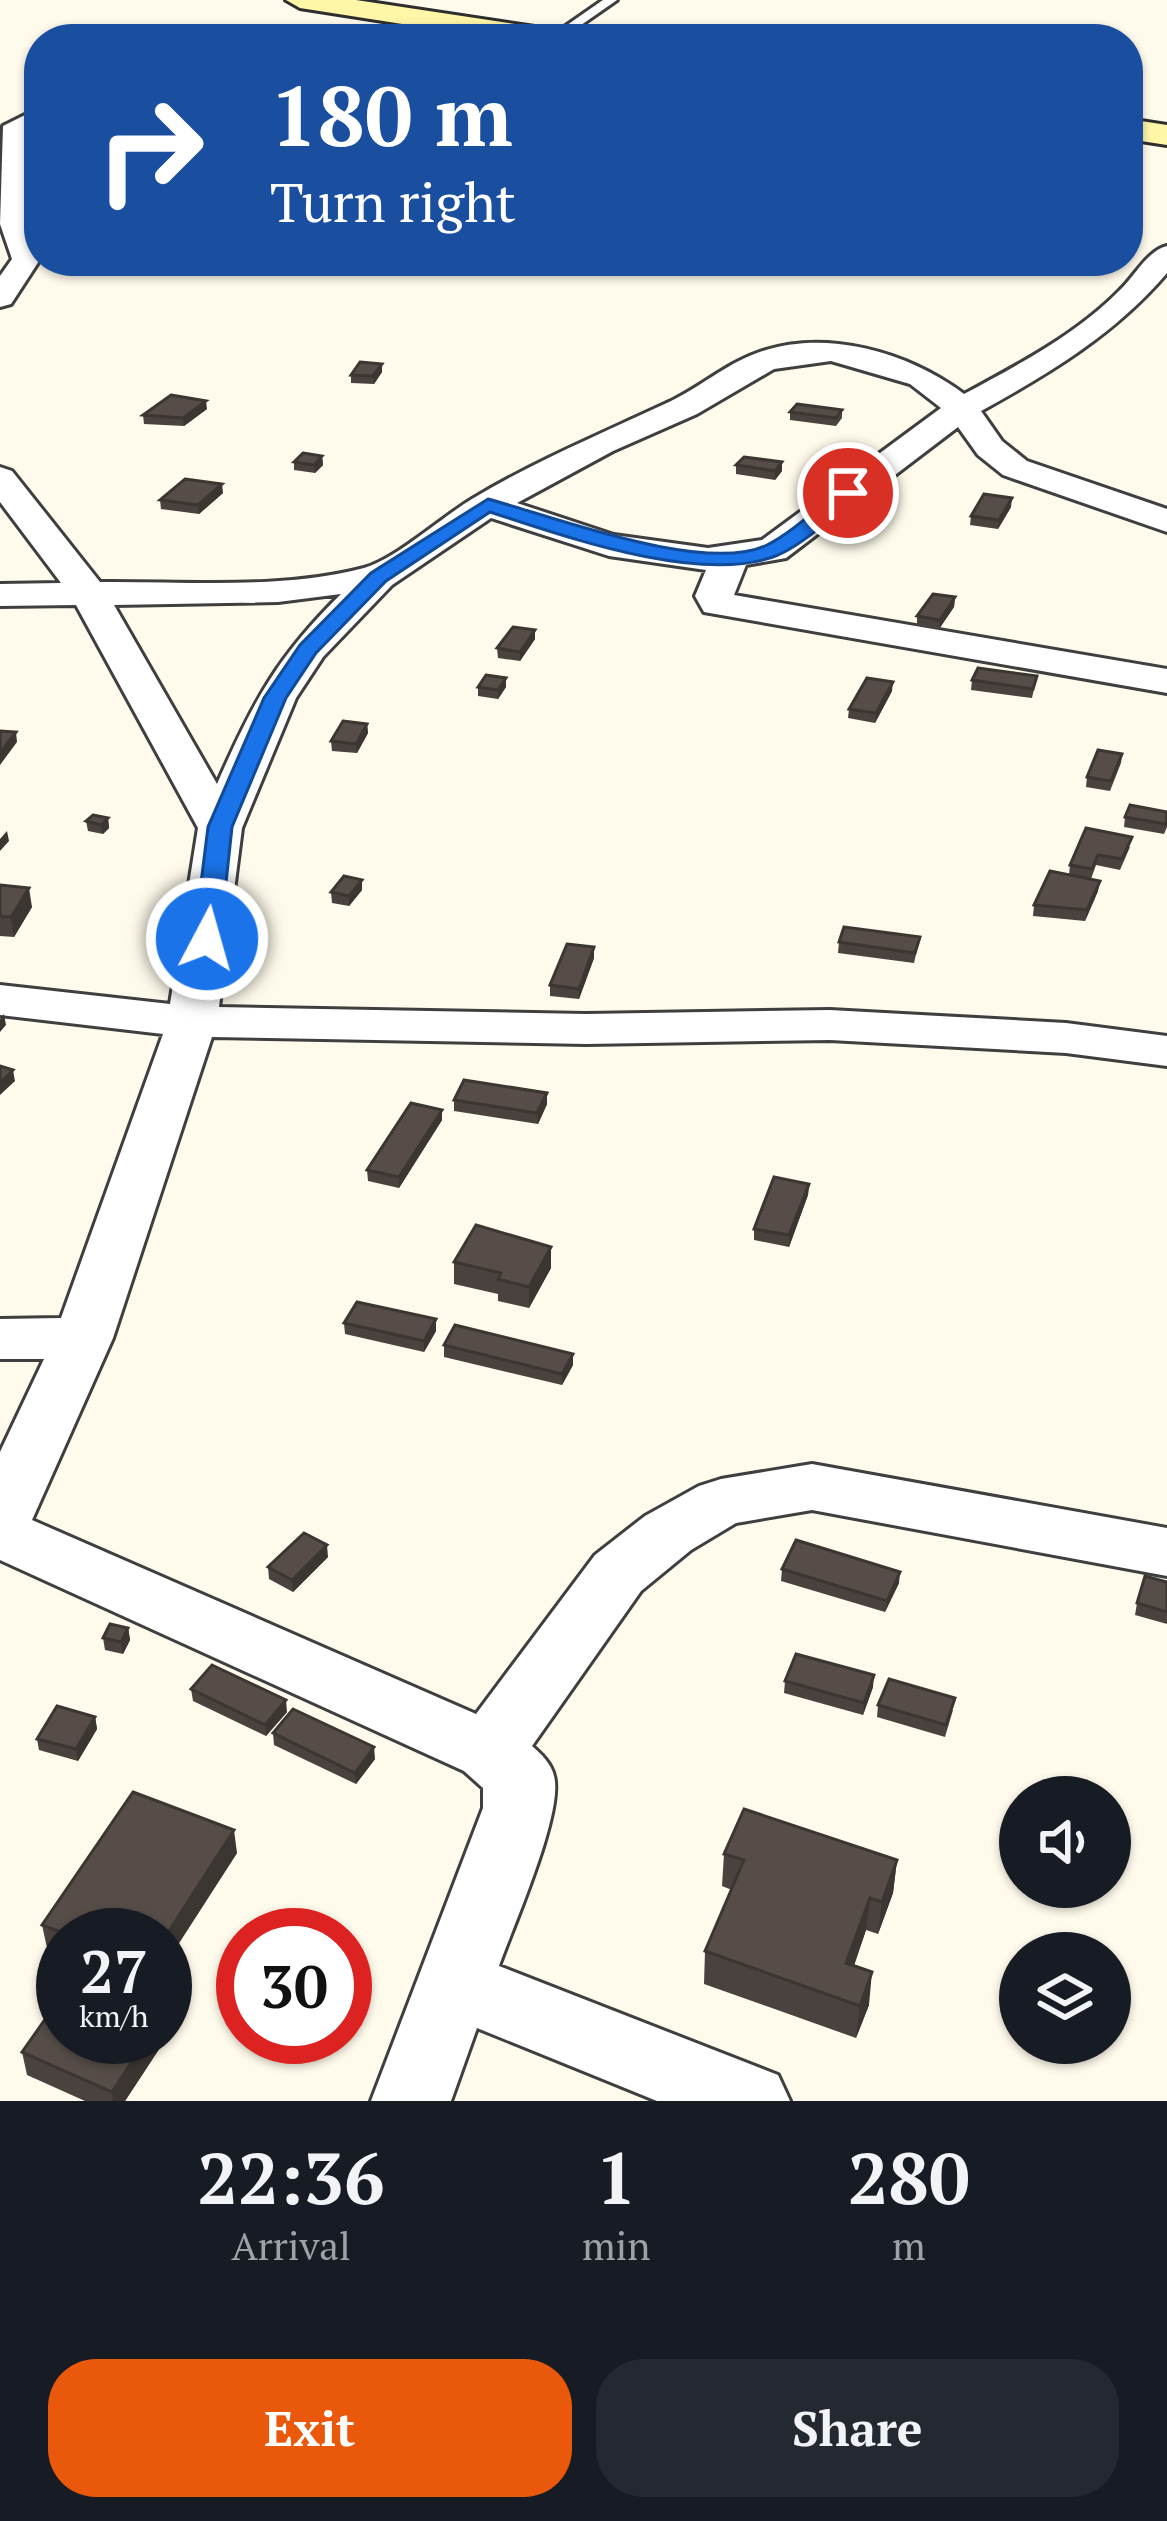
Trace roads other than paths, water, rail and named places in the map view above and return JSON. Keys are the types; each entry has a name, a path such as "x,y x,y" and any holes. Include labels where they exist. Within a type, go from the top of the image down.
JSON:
{"street":[{"path":"300,0 431,24"},
{"path":"24,122 16,126 8,195 10,217 24,237"},
{"path":"1143,273 1160,242"},
{"path":"0,298 24,260"},
{"path":"488,505 609,544 730,559 772,550 962,408 1045,363 1128,300 1141,276"},
{"path":"0,1521 83,1339 192,1022 220,827 275,698 308,649 379,577 488,505 601,444 685,407 766,360 794,353 831,352 921,377 962,408 990,448 1015,468 1167,521"},
{"path":"0,478 89,594 220,827"},
{"path":"730,559 714,596 718,604 1167,681"},
{"path":"0,595 278,590 379,577"},
{"path":"0,1000 192,1022 586,1029 830,1025 1066,1038 1167,1051"},
{"path":"0,1340 83,1339"},
{"path":"489,1751 618,1573 668,1533 721,1502 812,1487 1167,1552"},
{"path":"0,1533 489,1751 519,1777 519,1808 411,2101"},
{"path":"452,1983 750,2101"}],"lane":[{"path":"576,24 610,0"}]}
